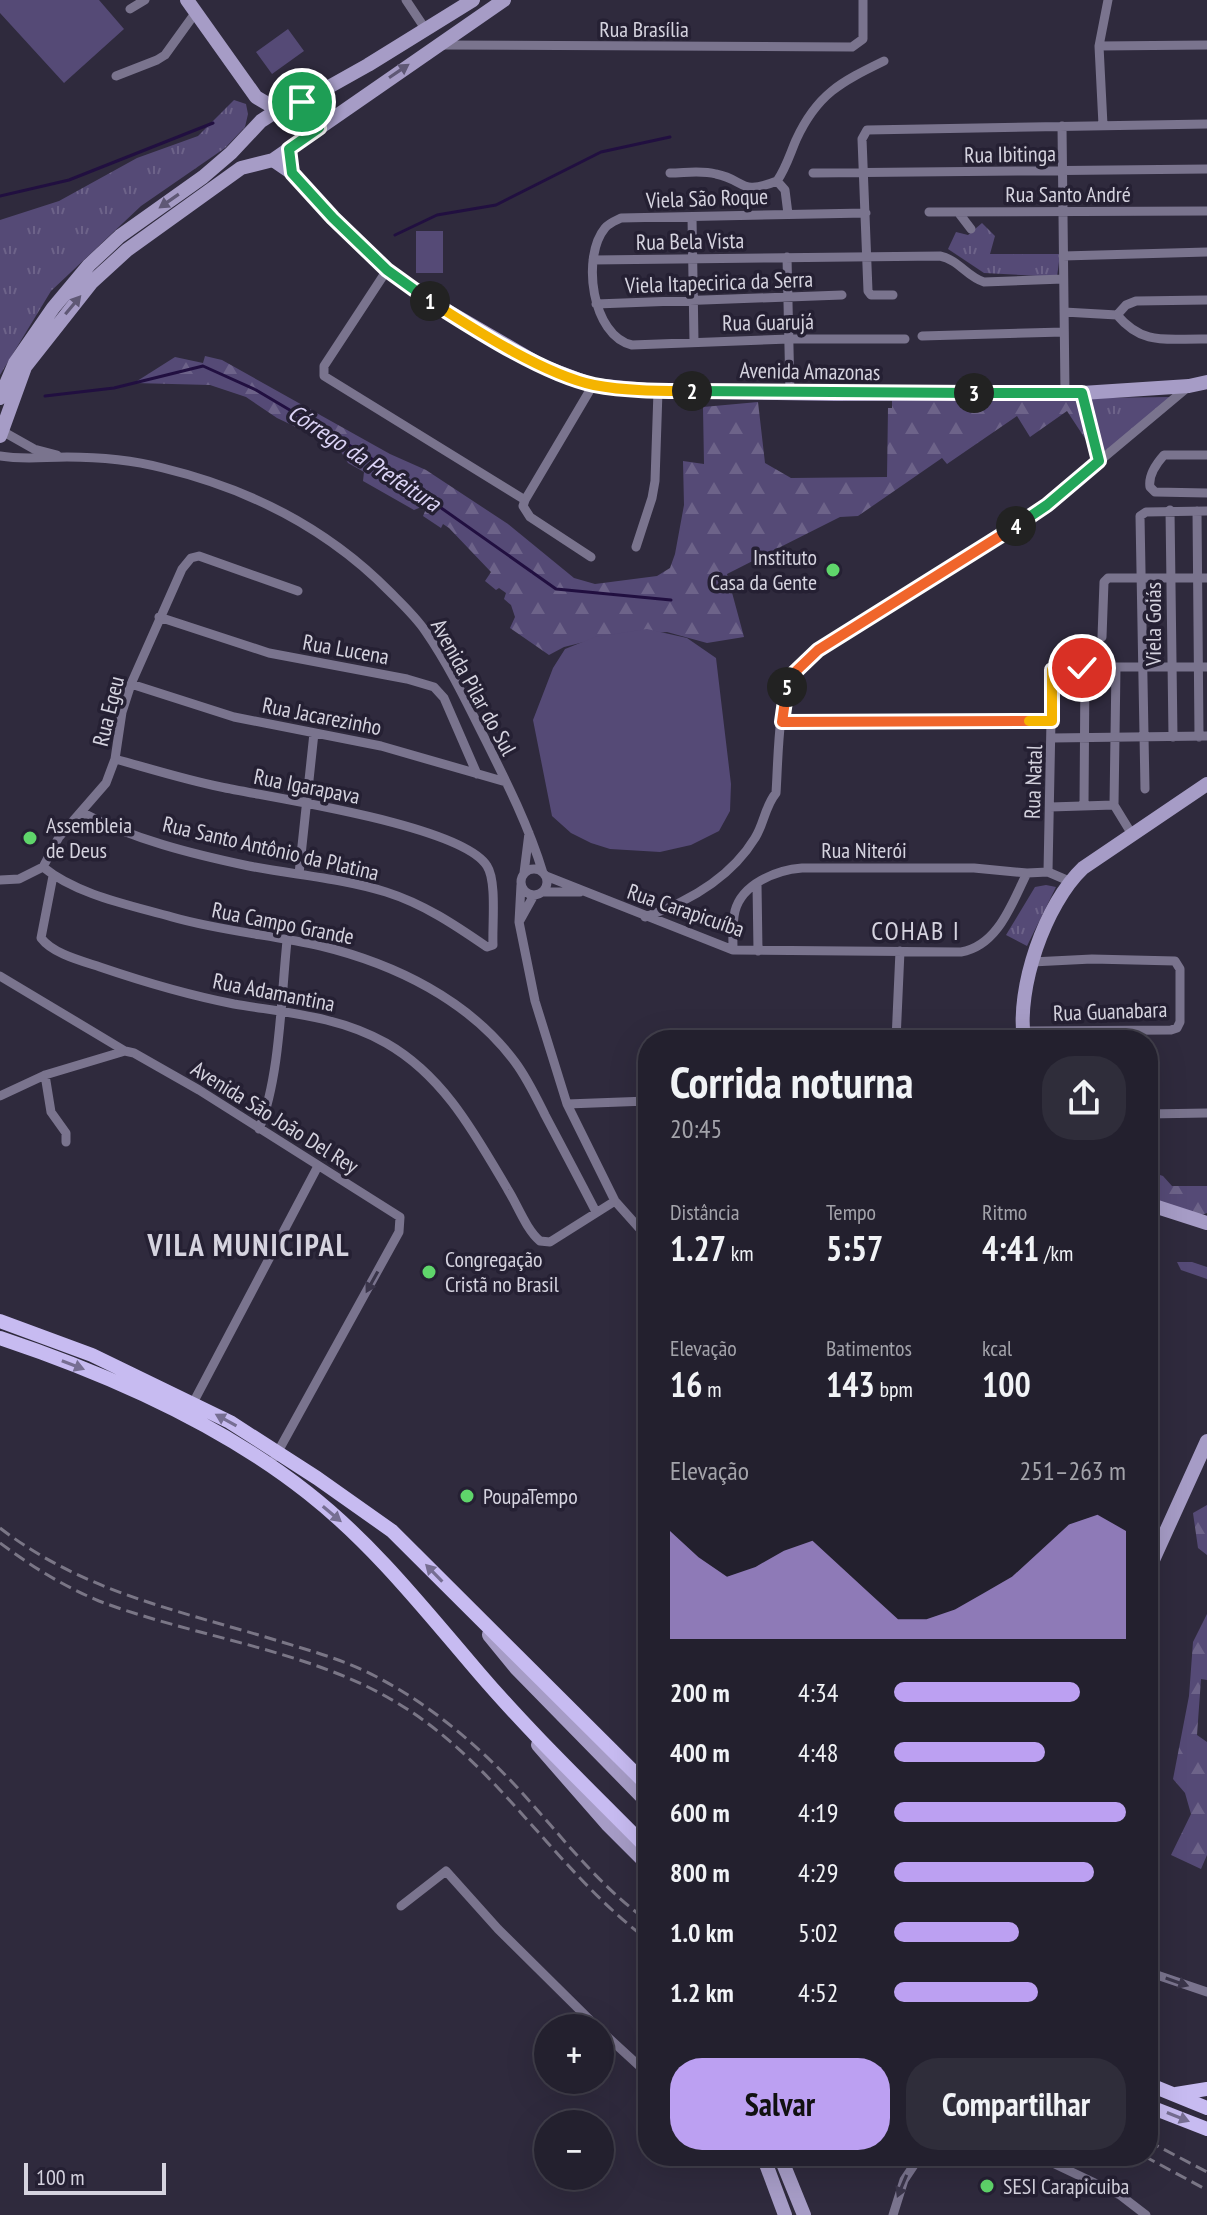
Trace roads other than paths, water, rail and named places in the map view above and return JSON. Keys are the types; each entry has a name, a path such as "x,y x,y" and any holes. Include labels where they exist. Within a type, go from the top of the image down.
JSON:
{"main road":[{"path":"0,398 24,349 53,308 89,265 120,236 203,177 261,121 278,110 302,102 473,0"},
{"path":"1,433 25,367 92,282 127,250 241,168 271,160 289,149 504,0"},
{"path":"192,6 256,97 261,121"},
{"path":"256,97 278,110"},
{"path":"302,102 314,113 319,128"},
{"path":"249,132 254,149 271,160"},
{"path":"289,149 292,173"},
{"name":"Avenida Amazonas","path":"271,160 292,173 387,270 432,302 542,366 593,385 658,391 1082,393 1189,386 1207,382"},
{"path":"1023,1030 1023,997 1032,962 1069,881 1083,868 1205,787"},
{"path":"1158,1207 1204,1220"},
{"path":"0,1321 92,1355 230,1422 392,1531 638,1776"},
{"path":"0,1338 132,1388 222,1436 307,1492 385,1564 638,1847"},
{"path":"1158,1550 1207,1441"},
{"path":"468,1608 516,1668 638,1793"},
{"path":"1158,2088 1207,2108"},
{"path":"1176,2094 1205,2088"},
{"path":"1158,2110 1207,2129"},
{"path":"766,2166 785,2215"},
{"path":"784,2166 804,2215"}],"street":[{"path":"130,9 145,0"},
{"path":"406,0 426,30"},
{"name":"Rua Brasília","path":"436,45 852,47 863,39 863,0"},
{"path":"1103,125 1099,46 1108,0"},
{"path":"116,76 165,55 192,6"},
{"path":"1099,46 1207,45"},
{"path":"670,173 711,172 743,187 765,186 779,177 808,115 823,96 847,79 884,61"},
{"path":"893,295 871,295 868,291 871,255 863,173 863,136 867,130 1207,124"},
{"path":"1062,126 1065,392"},
{"name":"Rua Ibitinga","path":"813,173 1207,169"},
{"path":"779,177 791,214 866,213"},
{"name":"Rua Santo André","path":"929,212 1207,211"},
{"path":"958,212 971,229"},
{"name":"Viela São Roque","path":"593,260 603,230 621,218 791,214"},
{"path":"692,217 694,342"},
{"path":"1063,256 1207,252"},
{"name":"Rua Bela Vista","path":"593,260 871,255 950,258 974,279 984,282 1063,279"},
{"path":"787,257 790,393"},
{"path":"593,260 596,304"},
{"path":"387,270 324,366 324,376 525,500"},
{"name":"Viela Itapecirica da Serra","path":"596,304 842,295"},
{"path":"1117,315 1126,305 1136,301 1207,300"},
{"name":"Rua Guarujá","path":"596,304 616,338 632,345 789,339 905,339"},
{"path":"1064,312 1117,315 1138,335 1148,338 1207,339"},
{"path":"922,336 1064,332"},
{"path":"591,557 530,517 523,506 593,385"},
{"path":"645,917 677,906 703,892 751,845 760,830 769,801 776,793 787,686 794,673 818,650 1047,505 1189,386"},
{"path":"636,547 655,481 658,391"},
{"path":"1082,393 1099,461"},
{"name":"Avenida Pilar do Sul","path":"1,433 34,449 64,457"},
{"path":"1207,455 1164,455 1152,471 1149,483 1152,491 1207,493"},
{"name":"Avenida Pilar do Sul","path":"0,456 128,460 232,488 283,511 369,570 424,629 466,702 506,782 529,829 544,874"},
{"name":"Viela Goiás","path":"1170,510 1173,737"},
{"path":"1052,738 1144,736 1203,736 1202,511 1146,512 1140,519 1142,576 1142,667 1144,736 1145,789"},
{"name":"Rua Egeu","path":"43,867 59,837 106,783 115,759 122,712 131,684 182,569 195,556 298,591"},
{"path":"1102,637 1104,582 1108,578 1202,578"},
{"name":"Rua Lucena","path":"159,617 269,653 434,687 442,694 477,774"},
{"path":"1116,667 1114,805 1133,836"},
{"path":"1084,806 1085,668 1202,667"},
{"name":"Rua Natal","path":"1048,872 1052,670 1085,668"},
{"name":"Rua Jacarezinho","path":"131,684 234,717 381,746 506,782"},
{"path":"782,722 1052,721"},
{"path":"299,874 314,733"},
{"name":"Rua Igarapava","path":"115,759 218,787 307,803 401,825 450,843 486,864 492,882 491,947"},
{"path":"1050,807 1114,805"},
{"name":"Rua Santo Antônio da Platina","path":"81,812 164,844 248,865 342,880 387,892 437,913 491,947"},
{"path":"529,829 519,922 535,1001 567,1104 615,1201 638,1227"},
{"path":"0,880 19,879 43,867"},
{"name":"Rua Campo Grande","path":"43,867 53,876 94,893 202,926 355,955 399,971 427,986 487,1030 517,1064 596,1212"},
{"name":"Rua Niterói","path":"757,884 776,873 802,868 974,868 1048,872"},
{"path":"519,922 547,885 544,874 531,869 524,873"},
{"path":"1048,872 1069,881"},
{"name":"Rua Carapicuíba","path":"544,874 733,950 961,952 977,947 994,932 1008,912 1027,873"},
{"name":"Rua Adamantina","path":"53,876 41,938 50,946 81,961 142,982 237,1004 337,1022 366,1033 417,1065 459,1109 536,1239 550,1242 596,1212"},
{"path":"733,950 736,910 743,897 757,884"},
{"path":"757,884 758,951"},
{"path":"521,885 526,892 538,893"},
{"name":"Rua Carapicuíba","path":"538,893 583,892"},
{"path":"259,1129 269,1097 287,941"},
{"path":"896,1030 900,951"},
{"name":"Rua Guanabara","path":"1032,962 1092,959 1175,961 1180,969 1180,1022 1177,1028 1158,1031"},
{"name":"Avenida São João Del Rey","path":"0,976 199,1090 396,1213 401,1222 399,1232 278,1452"},
{"path":"0,1096 45,1075 129,1052"},
{"path":"45,1075 51,1112 67,1136 66,1142"},
{"path":"567,1104 638,1101"},
{"path":"1158,1114 1207,1113"},
{"path":"193,1403 318,1166"},
{"path":"596,1212 615,1201"},
{"path":"270,1467 278,1452"},
{"path":"1158,1535 1166,1533"},
{"path":"401,1906 446,1871 498,1929 584,2014"},
{"path":"1158,1975 1207,1992"},
{"path":"614,2043 638,2065"},
{"path":"893,2215 898,2194 912,2166"},
{"path":"1059,2166 1120,2195 1146,2215"}],"waterway":[{"path":"0,196 69,180 213,123"},
{"path":"395,235 437,215 496,205 601,152 670,137"},
{"name":"Córrego da Prefeitura","path":"45,396 114,388 203,366 256,390 369,457 556,589 671,600"}],"railway":[{"path":"0,1528 31,1550 97,1583 165,1608 338,1660 394,1687 431,1710 481,1752 594,1873 638,1913"},
{"path":"0,1543 48,1575 99,1601 283,1655 354,1681 387,1697 425,1721 459,1750 582,1880 638,1931"},
{"path":"1158,2146 1207,2172"},
{"path":"1158,2164 1207,2190"}],"place":[{"name":"Instituto Casa da Gente","path":"833,570"},
{"name":"Assembleia de Deus","path":"30,838"},
{"name":"Congregação Cristã no Brasil","path":"429,1272"},
{"name":"PoupaTempo","path":"467,1496"},
{"name":"SESI Carapicuiba","path":"987,2186"}],"district":[{"name":"COHAB I","path":"916,931"},
{"name":"VILA MUNICIPAL","path":"249,1246"}]}
